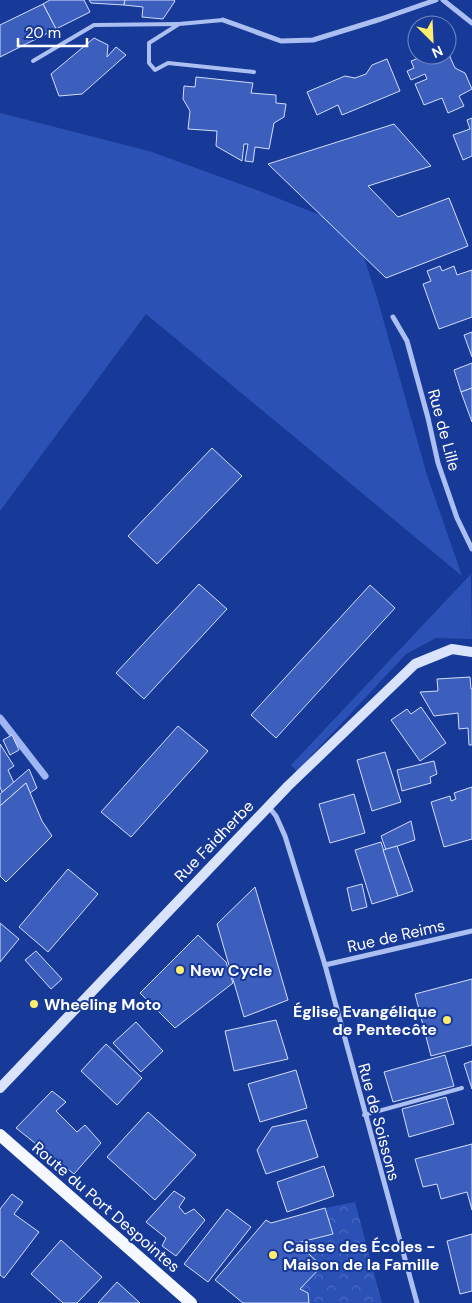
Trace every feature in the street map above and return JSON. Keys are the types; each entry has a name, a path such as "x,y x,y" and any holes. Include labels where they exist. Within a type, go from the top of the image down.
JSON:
{"main road":[{"name":"Route du Port Despointes","path":"0,1135 192,1303"}],"street":[{"path":"223,20 282,41 313,40 436,0"},
{"path":"443,0 472,23"},
{"name":"Rue de Lille","path":"393,317 407,341 438,463 458,518 472,549"},
{"name":"Rue Faidherbe","path":"0,1088 268,806 415,664 452,649 472,652"},
{"name":"Rue de Soissons","path":"268,806 276,816 285,836 325,965 364,1116 416,1303"},
{"name":"Rue de Reims","path":"325,965 472,932"}],"lane":[{"path":"33,61 94,25 179,24 223,20"},
{"path":"179,24 149,43 149,63 155,70 168,63 254,72"},
{"path":"364,1116 462,1088"}],"green space":[{"path":"0,113 149,151 257,190 355,229 378,301 427,475 462,576 146,314 0,511"},
{"path":"471,574 472,639 436,638 406,654 297,771 291,765"},
{"path":"355,1202 382,1303 309,1303 308,1294 300,1289 322,1266 297,1243 332,1234 325,1208"}],"building":[{"path":"50,0 84,0 90,12 56,29 43,4"},
{"path":"89,0 125,0 124,5 91,3"},
{"path":"125,0 175,1 163,19 142,17 143,7 124,5"},
{"path":"43,4 56,29 0,57 0,25"},
{"path":"94,38 108,45 107,57 116,47 126,55 82,94 59,96 51,74"},
{"path":"387,59 400,91 342,115 338,105 317,115 307,92 345,76 355,78 366,74 372,65"},
{"path":"413,65 454,65 455,68 465,73 472,89 459,96 464,106 448,113 442,98 424,105 415,84 427,79 425,74 411,80 407,71 414,68"},
{"path":"196,77 253,83 251,93 276,95 276,103 286,104 284,117 274,123 269,149 255,147 253,162 245,161 248,144 244,144 242,161 216,146 217,131 188,129 190,111 183,99 184,86 195,87"},
{"path":"472,118 472,156 463,160 453,135 470,129 467,120"},
{"path":"394,124 431,166 368,186 398,217 449,198 468,246 386,278 268,164"},
{"path":"440,266 442,271 454,266 457,275 472,270 472,317 439,329 423,284 431,281 427,271"},
{"path":"472,332 472,357 464,335"},
{"path":"472,363 472,388 461,392 454,370"},
{"path":"472,388 472,422 461,392"},
{"path":"212,448 242,476 157,564 128,536"},
{"path":"199,584 227,609 144,699 116,673"},
{"path":"370,585 395,608 276,738 251,715"},
{"path":"470,677 472,689 472,745 469,745 468,728 459,729 458,713 434,716 420,692 438,691 437,679"},
{"path":"421,707 446,743 420,761 391,720 407,709 411,714"},
{"path":"178,726 208,751 131,837 101,812"},
{"path":"12,735 19,750 10,755 3,740"},
{"path":"0,744 14,766 8,770 14,783 2,792 0,787"},
{"path":"385,752 401,802 372,811 357,760"},
{"path":"434,761 437,774 430,777 431,783 402,791 397,770"},
{"path":"29,769 37,788 30,793 26,783 0,806 0,794"},
{"path":"26,783 42,821 52,836 6,882 0,876 0,806"},
{"path":"472,787 472,839 444,847 431,802 450,796 451,801 456,799 454,793"},
{"path":"354,794 365,833 330,843 319,804"},
{"path":"411,821 415,840 386,850 381,836"},
{"path":"381,842 398,896 372,904 355,850"},
{"path":"397,846 413,891 398,896 383,850"},
{"path":"68,869 98,894 48,952 19,927"},
{"path":"362,884 367,907 352,911 347,888"},
{"path":"255,887 288,1000 244,1017 217,924"},
{"path":"0,923 19,939 0,962"},
{"path":"198,935 226,962 233,983 175,1028 140,993"},
{"path":"36,951 62,979 51,989 25,960"},
{"name":"Église Evangélique de Pentecôte","path":"472,979 472,1045 431,1056 415,994"},
{"path":"276,1020 288,1059 234,1071 225,1031"},
{"path":"136,1022 163,1051 141,1072 113,1043"},
{"path":"106,1044 142,1078 117,1105 81,1071"},
{"path":"445,1055 454,1086 393,1102 384,1072"},
{"path":"472,1061 472,1089 464,1064"},
{"path":"296,1070 307,1108 260,1122 248,1084"},
{"path":"52,1091 66,1102 56,1111 77,1132 85,1125 101,1143 74,1174 16,1128"},
{"path":"446,1097 454,1124 409,1137 402,1109"},
{"path":"148,1112 196,1155 155,1200 107,1157"},
{"path":"306,1120 318,1157 266,1174 257,1150 272,1127"},
{"path":"472,1144 472,1210 467,1192 441,1199 437,1184 423,1187 415,1159"},
{"path":"324,1166 334,1196 287,1212 277,1182"},
{"path":"174,1191 185,1198 179,1207 185,1214 194,1209 205,1220 176,1256 162,1246 166,1238 146,1222"},
{"path":"12,1194 23,1202 14,1214 39,1232 4,1278 0,1275 0,1209"},
{"name":"Caisse des Écoles - Maison de la Famille","path":"325,1208 333,1234 297,1243 322,1266 300,1289 308,1293 309,1303 243,1303 215,1280 266,1220 271,1223"},
{"path":"227,1209 251,1227 208,1282 184,1264"},
{"path":"472,1234 472,1291 460,1294 447,1241"},
{"path":"61,1240 102,1277 77,1303 63,1303 31,1274"},
{"path":"117,1282 140,1303 98,1303"}],"waterway":[{"path":"0,718 45,776"}],"place":[{"name":"New Cycle","path":"180,970"},
{"name":"Wheeling Moto","path":"34,1004"},
{"name":"Église Evangélique de Pentecôte","path":"447,1020"},
{"name":"Caisse des Écoles - Maison de la Famille","path":"273,1255"}]}
